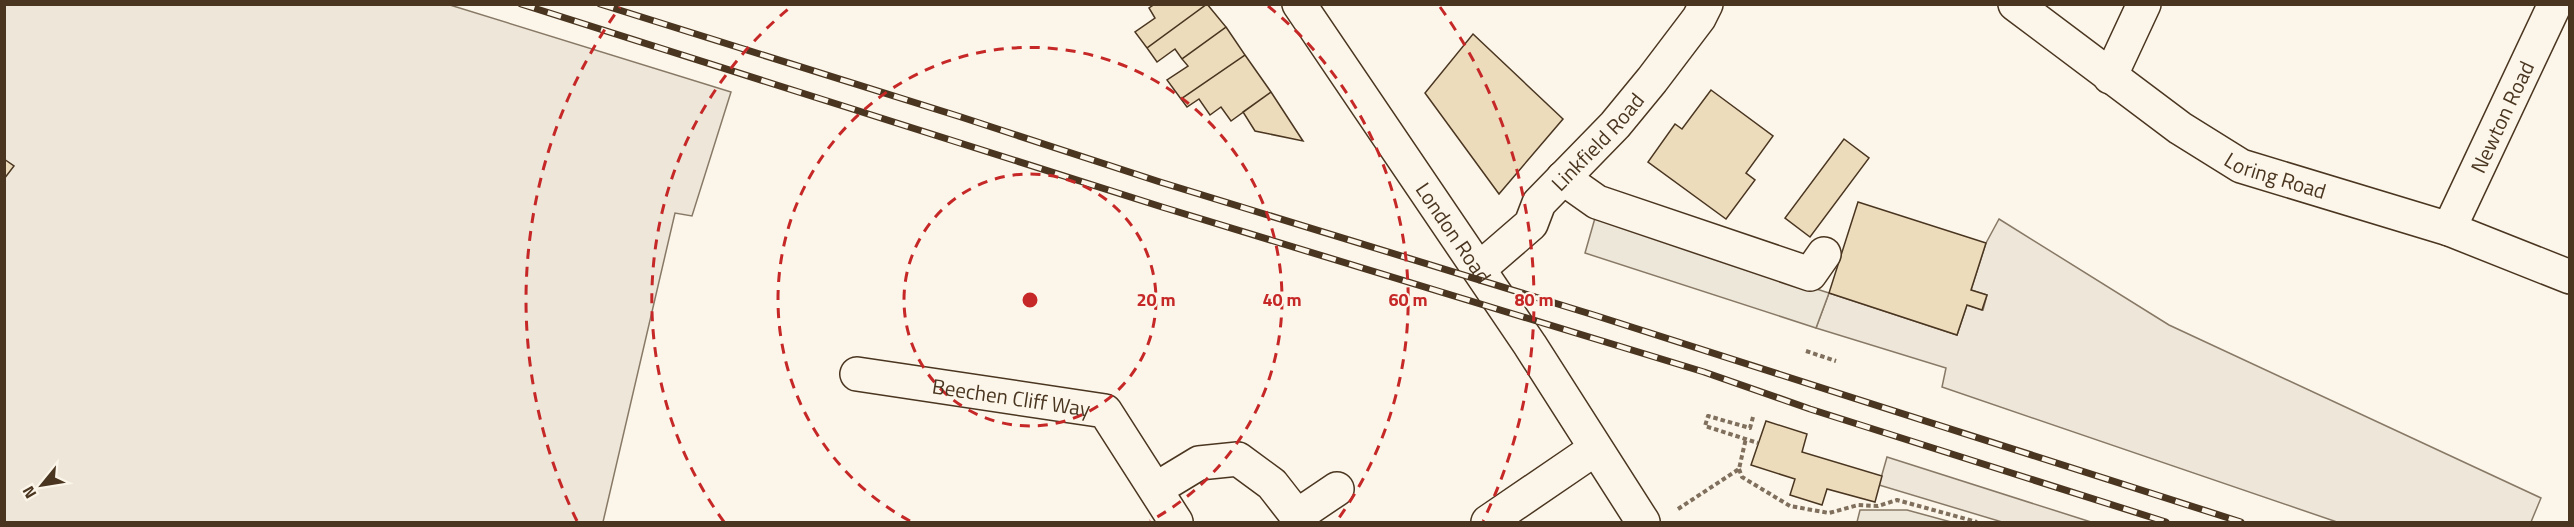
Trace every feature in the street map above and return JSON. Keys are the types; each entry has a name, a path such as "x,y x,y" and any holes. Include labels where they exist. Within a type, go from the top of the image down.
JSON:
{"street":[{"name":"London Road","path":"1299,4 1435,208 1479,269 1643,522"},
{"name":"Linkfield Road","path":"1479,269 1531,224 1539,203 1614,125 1652,80 1699,18 1706,4"},
{"name":"Loring Road","path":"2015,4 2180,128 2241,166 2449,229 2570,277"},
{"path":"2110,77 2144,4"},
{"name":"Newton Road","path":"2449,229 2555,4"},
{"path":"1556,186 1810,274 1824,254"},
{"name":"Beechen Cliff Way","path":"857,374 1105,411 1176,522"},
{"path":"1488,522 1595,449"},
{"path":"1156,489 1199,463 1238,459 1272,484 1297,516 1337,489"}],"path":[{"path":"1806,351 1836,361"},
{"path":"1753,417 1749,428 1708,416 1705,426 1758,443"},
{"path":"1746,438 1739,469 1742,477 1790,506 1829,513 1858,505 1878,506 1898,501 1977,522"},
{"path":"1676,511 1739,469"}],"shaded area":[{"path":"4,5 450,5 731,92 692,216 675,213 603,522 5,522"},
{"path":"1595,218 1829,293 1816,328 1585,253"},
{"path":"1999,219 2169,325 2541,498 2531,522 2337,522 1942,387 1946,368 1816,328 1829,293 1957,335 1967,305 1983,310 1987,295 1971,290 1986,243"},
{"path":"1887,457 2091,522 2002,522 1879,485"},
{"path":"1860,510 1907,510 1951,522 1857,522"}],"building":[{"path":"1155,4 1207,4 1147,48 1135,32 1155,18 1149,8"},
{"path":"1207,4 1226,27 1182,59 1175,49 1157,62 1147,48"},
{"path":"1226,27 1245,55 1181,99 1167,80 1188,66 1182,59"},
{"path":"1473,34 1563,119 1499,194 1425,93"},
{"path":"1245,55 1271,92 1231,121 1221,107 1210,115 1199,99 1187,107 1181,99"},
{"path":"1711,90 1773,136 1746,173 1755,180 1726,219 1648,162 1675,124 1682,129"},
{"path":"1271,92 1303,141 1255,131 1243,112"},
{"path":"1844,139 1869,158 1810,237 1785,218"},
{"path":"4,159 14,166 4,179"},
{"path":"1858,202 1986,243 1971,290 1987,295 1982,310 1967,305 1957,335 1829,293"},
{"path":"1766,421 1807,434 1802,452 1882,476 1875,502 1827,489 1822,505 1790,495 1795,479 1751,465"}],"railway":[{"path":"521,4 1162,207 1704,372 1810,409 2166,522"},
{"path":"600,4 1160,182 1597,316 2241,522"}]}
